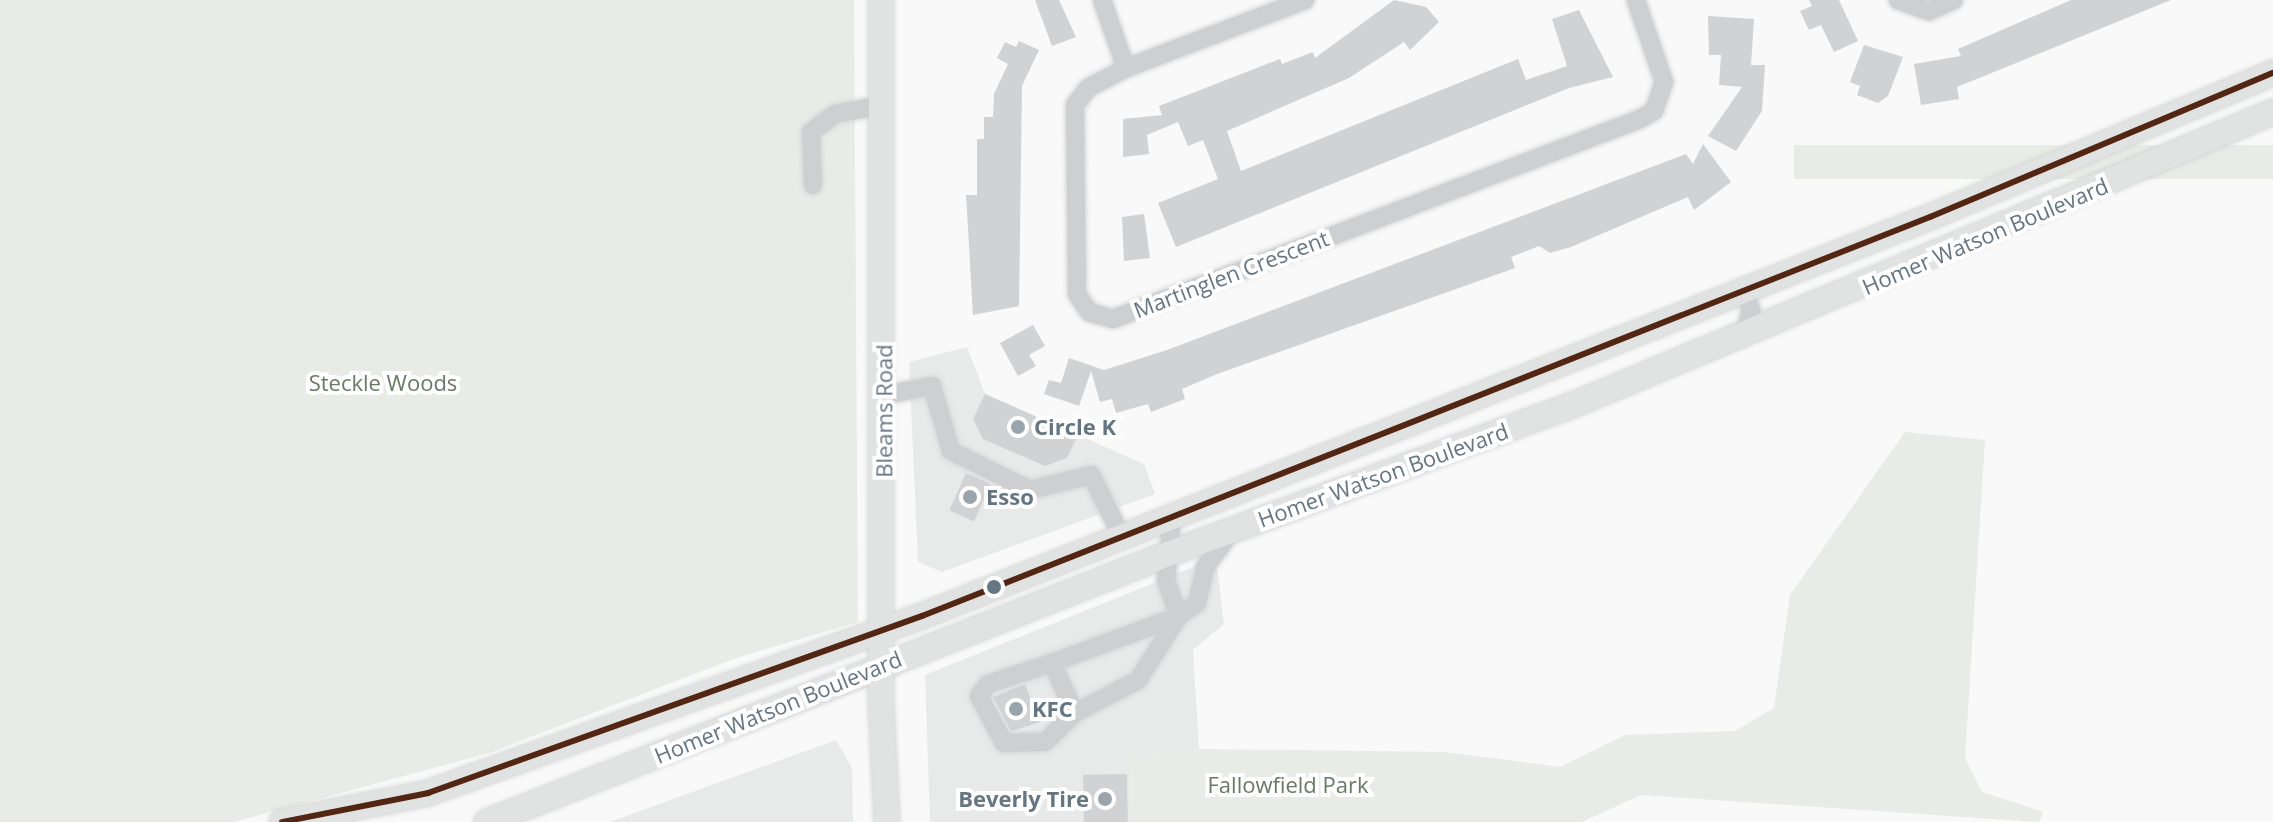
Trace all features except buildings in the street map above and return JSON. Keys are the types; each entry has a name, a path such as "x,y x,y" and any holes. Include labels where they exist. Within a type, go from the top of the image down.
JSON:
{"main road":[{"name":"Bleams Road","path":"881,0 884,395 882,666 887,822"},
{"name":"Homer Watson Boulevard","path":"282,822 428,793 883,629 1172,518 2273,73"},
{"name":"Homer Watson Boulevard","path":"487,822 1173,552 1744,337 2273,112"}],"street":[{"path":"1102,0 1126,68"},
{"name":"Martinglen Crescent","path":"1305,0 1126,68 1088,88 1075,105 1077,294 1089,312 1113,319 1640,119 1654,111 1664,82 1636,0"},
{"path":"1898,0 1929,11 1954,0"},
{"path":"813,185 811,132 835,114 882,105"},
{"path":"1743,289 1751,310 1744,337"},
{"path":"884,395 932,386 951,451 1030,490 1091,475 1122,537"},
{"path":"1172,518 1173,552 1166,581 1179,616"},
{"path":"1179,616 1138,680 1075,713 1045,742 1004,743 979,696 988,684 1179,616 1197,603 1205,567 1232,531"},
{"path":"1052,663 1075,713"}],"shaded area":[{"path":"967,347 985,394 1144,464 1155,494 942,572 918,562 909,362"},
{"path":"1216,558 1224,624 1193,650 1199,749 1130,756 1131,822 930,822 925,675"},
{"path":"836,740 852,768 853,822 610,822"}],"green space":[{"name":"Steckle Woods","path":"0,0 854,0 858,622 736,658 489,753 234,822 0,822"},
{"path":"1794,145 2273,145 2273,179 1794,179"},
{"name":"Fallowfield Park","path":"1905,432 1985,440 1965,758 1982,792 2043,812 2039,822 1641,795 1582,822 1131,822 1130,756 1199,749 1444,752 1560,767 1625,735 1735,731 1774,708 1790,595"}],"transit line":[{"path":"282,822 428,793 922,616 1930,217 2273,73"}],"place":[{"name":"Circle K","path":"1018,427"},
{"name":"Esso","path":"970,497"},
{"name":"KFC","path":"1016,709"},
{"name":"Beverly Tire","path":"1105,799"}]}
